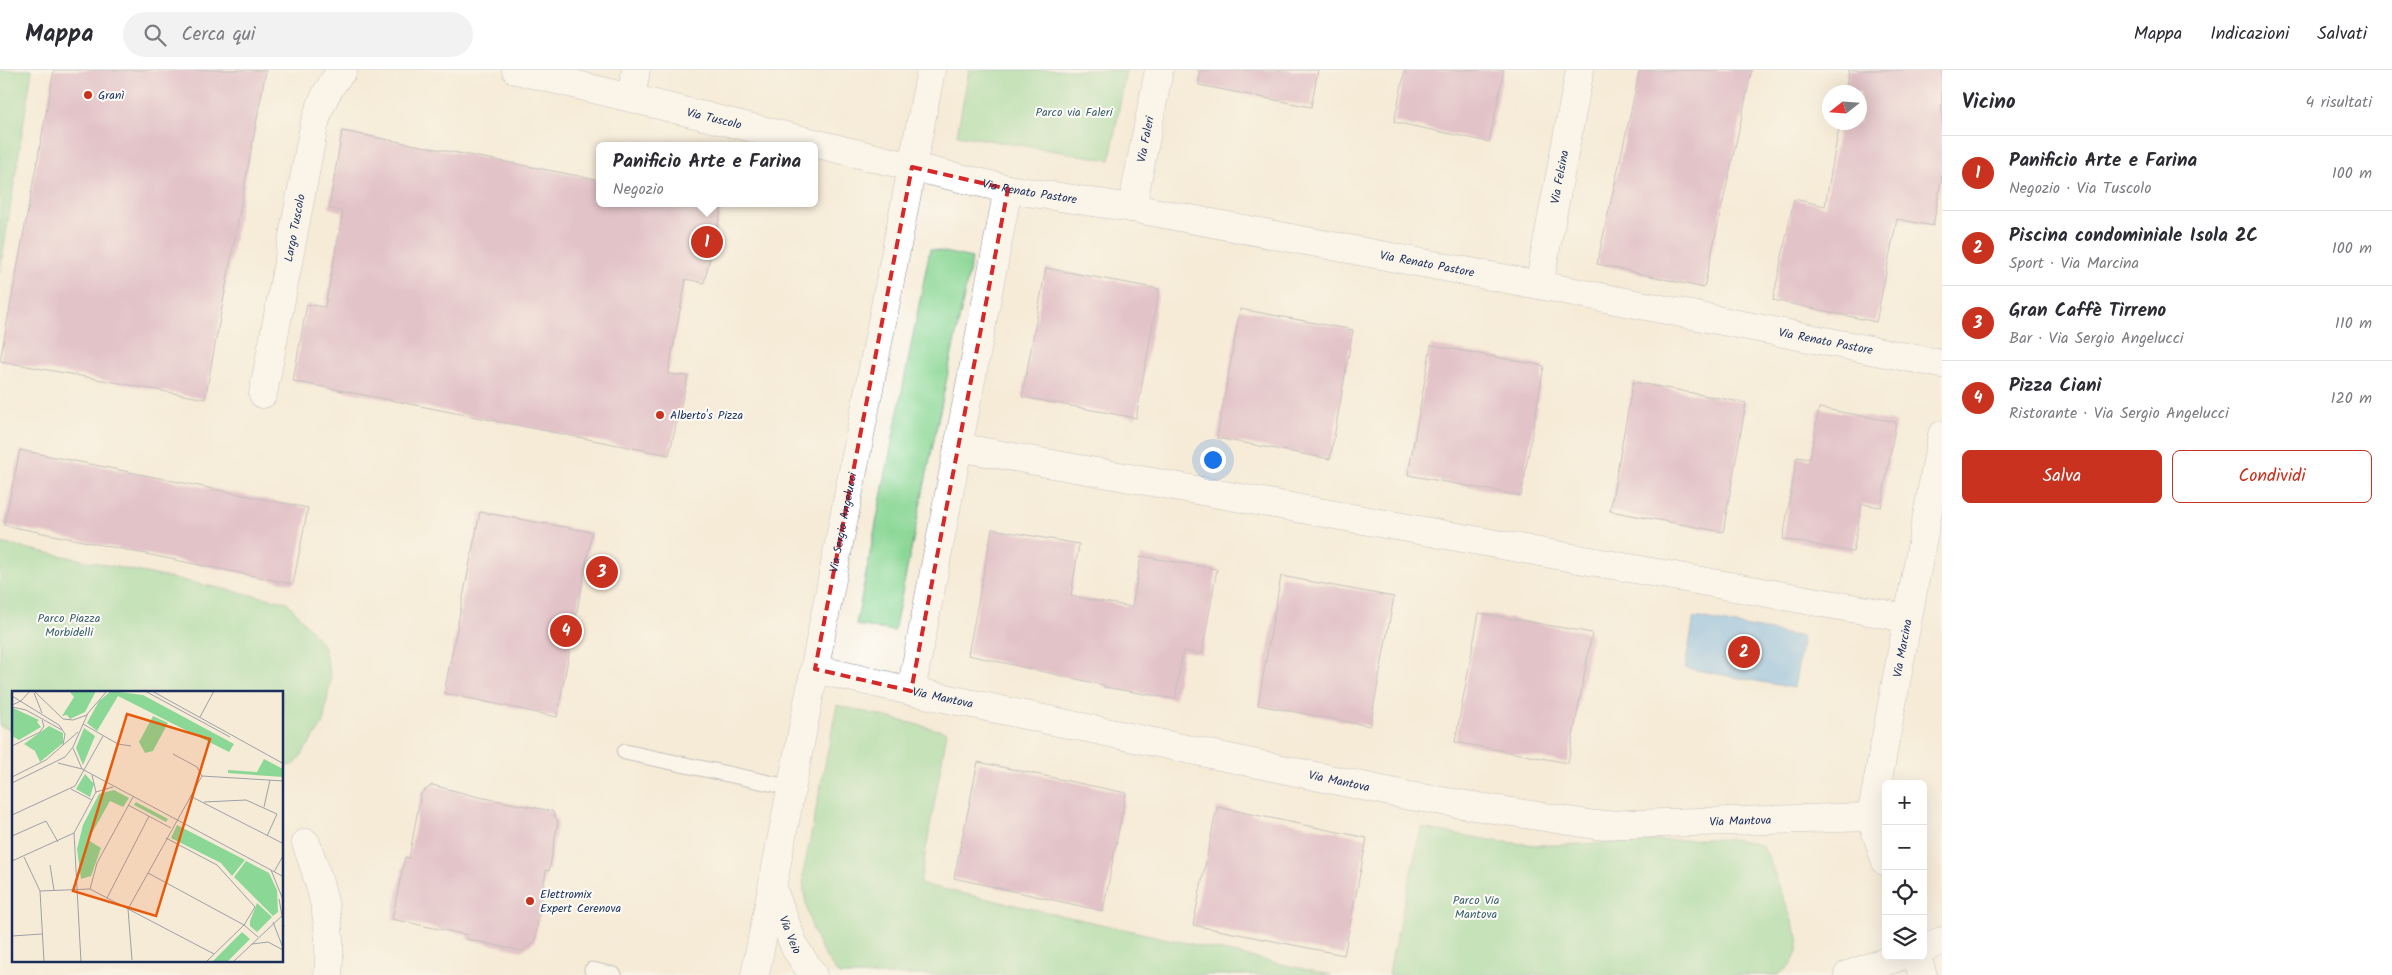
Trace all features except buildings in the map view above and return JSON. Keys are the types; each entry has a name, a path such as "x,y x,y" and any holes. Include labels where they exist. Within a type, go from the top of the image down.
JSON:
{"street":[{"name":"Largo Tuscolo","path":"264,394 314,126 326,93 333,80 343,70"},
{"name":"Via Tuscolo","path":"516,70 809,142"},
{"path":"631,97 636,70"},
{"name":"Via Sergio Angelucci","path":"755,975 793,788 931,70"},
{"name":"Via Faleri","path":"1132,208 1159,70"},
{"name":"Via Felsina","path":"1539,285 1580,70"},
{"name":"Via Tuscolo","path":"818,144 912,168"},
{"name":"Via Renato Pastore","path":"912,168 1008,188 1132,208 1539,285 1942,364"},
{"path":"911,691 1008,188"},
{"name":"Via Marcina","path":"1882,850 1871,817 1942,435"},
{"path":"958,447 1907,618"},
{"name":"Via Mantova","path":"816,669 911,691 1410,796 1595,824 1871,817"},
{"path":"306,843 322,886 328,914 330,944 328,975"},
{"name":"Via Veio","path":"772,890 795,948 813,975"},
{"path":"1927,947 1942,941"},
{"path":"1848,975 1890,960"},
{"path":"1917,960 1923,975"}],"lane":[{"path":"625,752 793,788"},
{"path":"592,970 614,975"}],"highlighted area":[{"path":"912,167 1008,189 911,691 815,669"}],"green space":[{"path":"0,70 32,70 0,272"},
{"name":"Parco via Faleri","path":"969,70 1126,70 1110,160 957,135"},
{"path":"930,249 972,258 894,631 856,625"},
{"name":"Parco Piazza Morbidelli","path":"0,543 287,602 323,645 331,677 323,724 295,764 284,767 284,691 12,691 12,729 0,726"},
{"path":"837,705 947,732 920,884 1331,975 839,975 823,952 812,928 808,915 803,874"},
{"name":"Parco Via Mantova","path":"1421,828 1488,840 1537,845 1722,839 1762,846 1768,856 1798,937 1798,949 1791,964 1777,975 1388,975"}],"water":[{"path":"1694,617 1803,637 1794,688 1685,668"}],"place":[{"name":"Granì","path":"88,95"},
{"name":"Panificio Arte e Farina","path":"707,242"},
{"name":"Alberto's Pizza","path":"660,415"},
{"name":"Gran Caffè Tirreno","path":"602,572"},
{"name":"Pizza Ciani","path":"566,631"},
{"name":"Piscina condominiale Isola 2C","path":"1744,652"},
{"name":"Elettromix Expert Cerenova","path":"530,901"}]}
